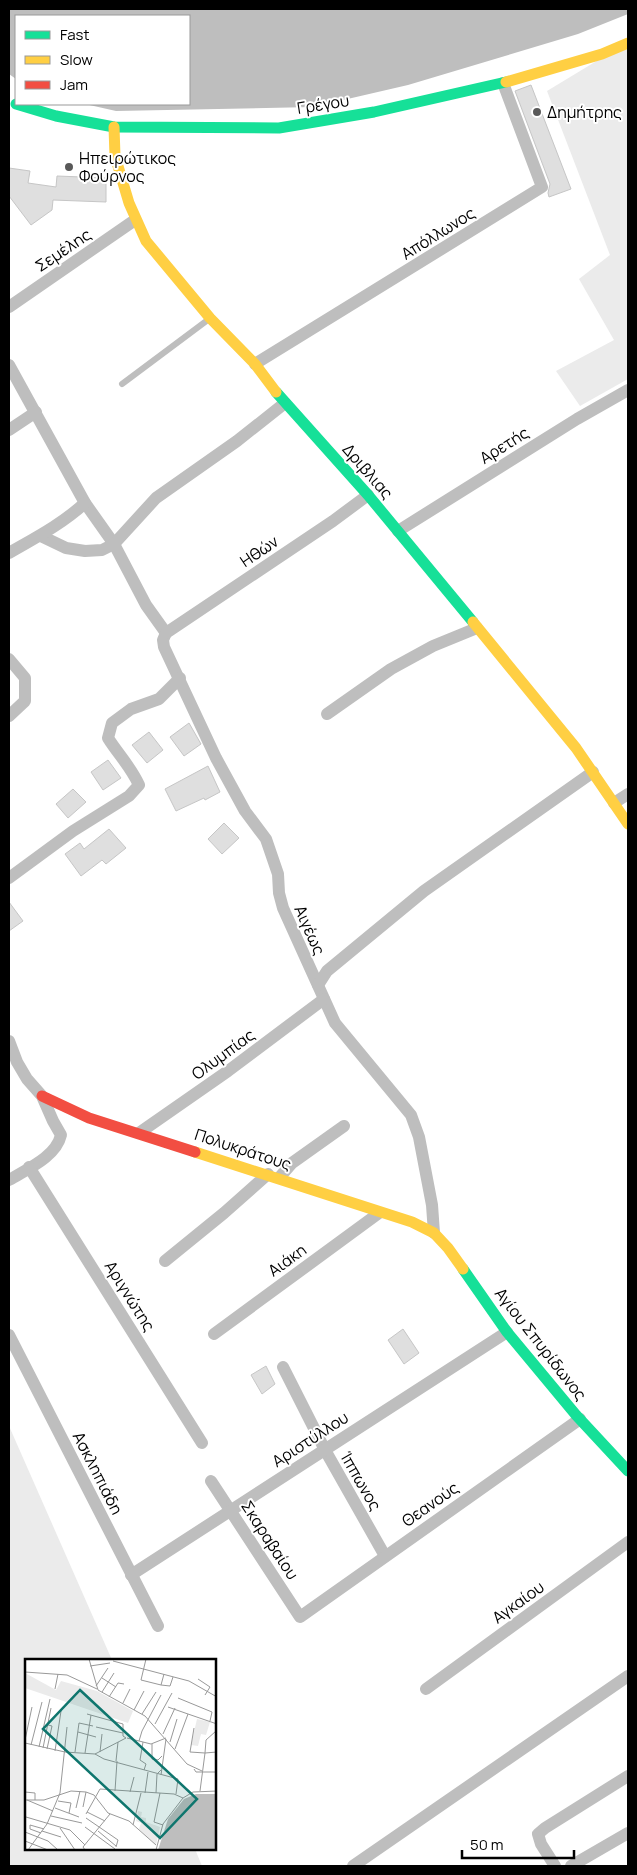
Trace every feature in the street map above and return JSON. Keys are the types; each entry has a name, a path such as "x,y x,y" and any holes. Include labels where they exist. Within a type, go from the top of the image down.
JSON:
{"street":[{"name":"Γρέγου","path":"19,105 56,116 114,127 279,128 374,112 503,83 602,54 628,43"},
{"name":"Απόλλωνος","path":"255,364 542,187 503,83"},
{"name":"Δριβλιας","path":"114,127 115,156 135,220 146,241 210,318 255,364 286,403 398,531 576,748 628,824"},
{"name":"Σεμέλης","path":"9,307 135,220"},
{"path":"9,365 85,503 114,544 146,605 166,633"},
{"name":"Αρετής","path":"398,531 577,419 628,390"},
{"path":"40,536 66,548 85,551 102,550 114,544 156,498 237,441 286,403"},
{"path":"9,430 36,412"},
{"name":"Ηθών","path":"166,633 368,495"},
{"path":"9,554 40,536 74,513 85,503"},
{"path":"327,714 391,669 433,646 477,628"},
{"name":"Αιγέως","path":"166,633 163,640 164,646 214,752 245,811 266,839 278,874 279,894 283,908 324,999 341,1031 412,1115 419,1137 430,1196 434,1233"},
{"path":"9,659 25,678 25,701 9,716"},
{"path":"9,878 73,831 129,796 139,785 132,770 108,738 112,723 131,709 159,699 180,678"},
{"path":"318,985 327,970 424,891 593,772"},
{"path":"614,803 628,794"},
{"name":"Ολυμπίας","path":"139,1133 235,1066 324,999"},
{"path":"9,1041 17,1062 27,1079 42,1096 61,1135 54,1151 9,1180"},
{"name":"Πολυκράτους","path":"42,1096 90,1118 274,1176 379,1213 412,1222 434,1233"},
{"path":"165,1261 224,1213 344,1126"},
{"name":"Αριγνώτης","path":"29,1167 202,1443"},
{"name":"Αιάκη","path":"214,1334 379,1213"},
{"name":"Αγίου Σπυρίδωνος","path":"434,1233 448,1248 507,1332 580,1419 628,1471"},
{"name":"Αριστύλλου","path":"131,1574 507,1332"},
{"name":"Ασκληπιάδη","path":"9,1335 158,1626"},
{"name":"Ίππωνος","path":"283,1367 325,1450 385,1556"},
{"name":"Θεανούς","path":"300,1617 580,1419"},
{"name":"Σκαραβαίου","path":"211,1481 300,1617"},
{"name":"Αγκαίου","path":"426,1689 628,1542"},
{"path":"353,1866 628,1676"},
{"path":"555,1866 541,1844 538,1834 628,1776"},
{"path":"571,1866 628,1833"}],"lane":[{"path":"122,384 210,318"}],"shaded area":[{"path":"9,9 628,9 628,14 578,34 408,85 313,107 116,111 89,105 190,105 190,15 15,15 15,78 9,74"},
{"path":"628,42 628,379 580,406 556,371 614,340 579,279 610,255 547,91"},
{"path":"9,1426 112,1659 25,1659 25,1850 195,1850 202,1866 9,1866"}],"building":[{"path":"531,85 571,189 549,197 550,184 515,91"},
{"path":"9,168 30,171 28,183 56,187 57,176 106,178 106,202 53,200 52,210 31,225 9,196"},
{"path":"189,723 201,744 184,756 170,737"},
{"path":"149,732 163,750 147,763 132,745"},
{"path":"108,760 121,778 103,790 91,772"},
{"path":"208,766 220,792 176,811 165,789"},
{"path":"73,789 86,802 68,818 56,804"},
{"path":"224,823 239,838 222,854 208,839"},
{"path":"109,829 126,848 106,864 102,860 81,876 65,854 80,843 84,849"},
{"path":"9,902 23,921 9,931"},
{"path":"403,1329 419,1353 404,1364 388,1340"},
{"path":"266,1366 275,1384 262,1394 251,1375"}],"traffic: fast":[{"path":"19,105 56,116 114,127 279,128 374,112 506,82"},
{"path":"276,392 368,495 473,622"},
{"path":"463,1269 507,1332 576,1415 628,1471"}],"traffic: slow":[{"path":"506,82 602,54 628,43"},
{"path":"114,127 115,156 129,203 146,241 210,318 255,364 276,392"},
{"path":"473,622 576,748 628,824"},
{"path":"195,1152 412,1222 434,1233 463,1269"}],"traffic: jam":[{"path":"42,1096 89,1118 195,1152"}],"place":[{"name":"Δημήτρης","path":"537,112"},
{"name":"Ηπειρώτικος Φούρνος","path":"69,167"}]}
